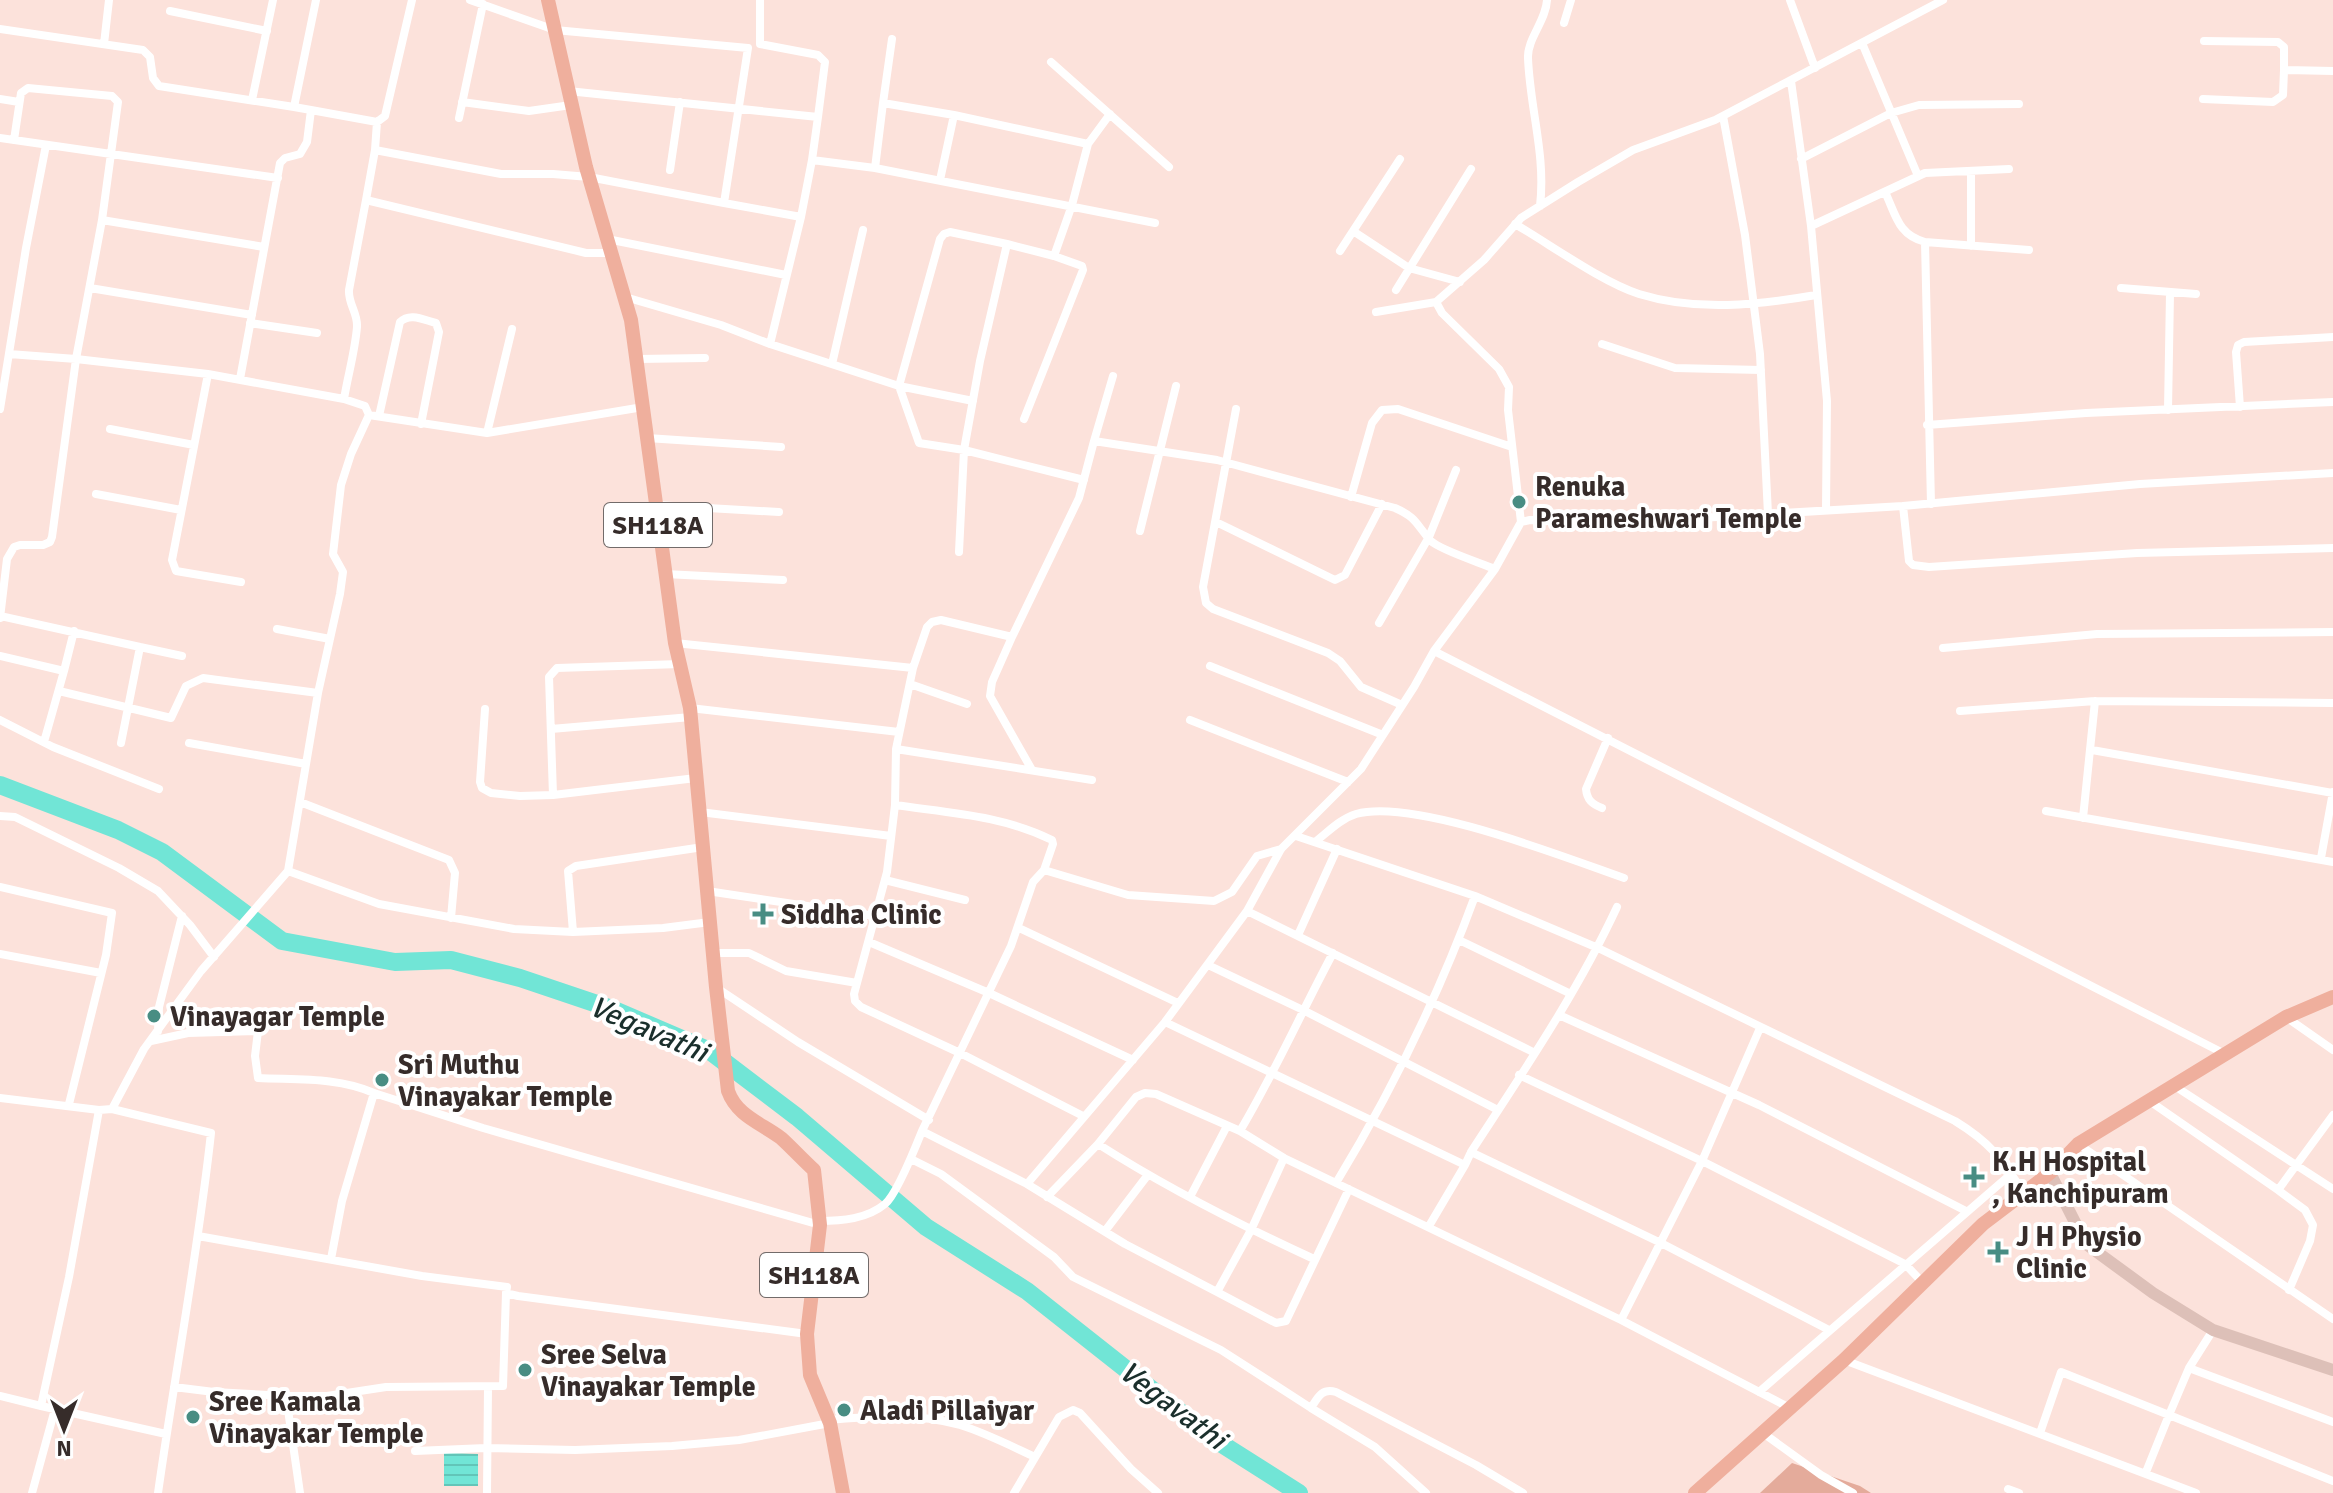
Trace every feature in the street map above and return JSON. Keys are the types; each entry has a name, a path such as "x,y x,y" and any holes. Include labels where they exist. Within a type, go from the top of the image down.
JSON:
{"main road":[{"name":"SH118A","path":"551,15 589,177 631,320 675,643 690,713 728,1091 740,1111 780,1138 814,1170 820,1223 807,1334 810,1375 829,1422 843,1493"},
{"path":"1695,1493 1844,1360 1983,1224 2050,1173 2078,1144 2286,1017 2333,997"}],"street":[{"path":"104,44 109,0"},
{"path":"252,100 273,0"},
{"path":"294,107 316,0"},
{"path":"0,29 143,50 153,63 155,83 159,86 377,122 388,109 412,0"},
{"path":"470,0 748,48 760,44 822,58 825,62 812,160 770,344"},
{"path":"760,0 760,44"},
{"path":"1540,206 1543,177 1527,54 1546,12 1547,0"},
{"path":"1564,23 1571,0"},
{"path":"1790,0 1815,68"},
{"path":"1376,312 1436,302 1460,282 1515,224 1633,150 1723,116 1941,1"},
{"path":"459,118 483,4"},
{"path":"170,11 267,31"},
{"path":"875,168 892,39"},
{"path":"2203,99 2279,100 2283,95 2284,70 2284,47 2278,42 2204,41"},
{"path":"1862,43 1918,176"},
{"path":"724,203 748,48"},
{"path":"1051,62 1169,167"},
{"path":"2284,70 2333,71"},
{"path":"1791,81 1811,226 1826,396 1826,510"},
{"path":"14,140 21,93 28,88 116,98 118,102 102,220 76,359 52,537 50,542 43,545 14,547 4,559 0,617 182,656"},
{"path":"462,102 529,111 570,98 680,102 818,117"},
{"path":"0,99 19,102"},
{"path":"670,170 680,102"},
{"path":"883,103 1088,144"},
{"path":"1801,159 1891,113 1934,103 2019,104"},
{"path":"240,379 280,163 305,149 311,110"},
{"path":"1054,256 1072,205 1088,144 1110,114"},
{"path":"940,180 954,115"},
{"path":"1723,116 1745,235 1761,370 1768,514"},
{"path":"344,399 357,328 356,313 348,299 349,290 375,150 377,122"},
{"path":"0,138 278,178"},
{"path":"0,409 46,145"},
{"path":"375,150 501,174 589,177 801,217"},
{"path":"1340,251 1400,159"},
{"path":"812,160 875,168 1155,223"},
{"path":"1396,290 1471,169"},
{"path":"1811,226 1925,173 2009,169"},
{"path":"1971,171 1971,246"},
{"path":"1885,192 1903,230 1911,238 1925,242 2029,250"},
{"path":"366,200 586,253 610,246 786,275"},
{"path":"102,220 264,247"},
{"path":"1515,224 1637,293 1676,303 1753,305 1816,295"},
{"path":"832,364 863,230"},
{"path":"1353,231 1409,268 1460,282"},
{"path":"1024,419 1082,266 1054,256 950,232 940,239 899,386 919,443 964,450 1084,480"},
{"path":"1925,242 1931,504"},
{"path":"959,552 964,450 1007,244"},
{"path":"90,288 317,333"},
{"path":"2121,288 2196,294"},
{"path":"2168,410 2170,293"},
{"path":"625,297 721,325 899,386 973,401"},
{"path":"1027,1184 1165,1022 1247,911 1281,849 1361,769 1434,651 1495,569 1521,522 1508,410 1509,387 1499,369 1442,313 1436,302"},
{"path":"112,1109 151,1041 214,957 288,871 318,693 343,572 333,554 341,485 351,454 374,416 400,322 407,317 436,323 439,332 421,424"},
{"path":"487,433 512,329"},
{"path":"2240,407 2238,345 2244,342 2333,337"},
{"path":"1602,344 1675,368 1761,370"},
{"path":"9,354 240,379 344,399 365,406 374,416 487,433 643,407"},
{"path":"637,359 705,358"},
{"path":"208,374 172,560 176,571 241,582"},
{"path":"1032,770 990,696 992,682 1079,498 1113,376"},
{"path":"1140,531 1176,386"},
{"path":"1927,425 2333,402"},
{"path":"1236,409 1203,587 1206,603 1213,609 1328,653 1340,661 1355,683 1402,705"},
{"path":"1351,497 1372,423 1382,410 1398,409 1512,447"},
{"path":"110,429 194,445"},
{"path":"647,438 781,447"},
{"path":"1094,441 1225,462 1382,504 1409,514 1432,543 1495,569"},
{"path":"1379,623 1429,537 1456,470"},
{"path":"1521,522 1632,522 1903,506 2140,484 2333,473"},
{"path":"96,494 181,510"},
{"path":"1216,522 1335,580 1345,575 1382,504"},
{"path":"656,505 779,512"},
{"path":"1903,506 1909,561 1913,565 1929,567 2137,553 2333,548"},
{"path":"665,574 783,580"},
{"path":"1012,637 941,620 927,627 913,668 899,732 895,805 885,880 854,994 855,1001 861,1007 1083,1116"},
{"path":"277,629 330,639"},
{"path":"44,742 74,631"},
{"path":"1943,648 2097,634 2333,632"},
{"path":"675,643 913,668"},
{"path":"121,743 140,647"},
{"path":"1434,651 2225,1054"},
{"path":"0,656 64,671"},
{"path":"553,795 549,677 557,668 680,664"},
{"path":"1210,666 1383,735"},
{"path":"59,691 171,718 186,686 203,678 318,693"},
{"path":"910,684 967,704"},
{"path":"1960,711 2095,701 2333,703"},
{"path":"2083,818 2095,701"},
{"path":"485,709 480,782 482,788 505,796 553,795 696,778"},
{"path":"551,729 690,713 899,732"},
{"path":"0,720 44,742 159,789"},
{"path":"1190,720 1348,782"},
{"path":"1602,808 1593,805 1586,796 1586,789 1608,738"},
{"path":"189,743 306,764"},
{"path":"896,749 1092,780"},
{"path":"2092,750 2333,793 2321,858"},
{"path":"300,802 449,860 455,873 451,918"},
{"path":"151,1041 188,1033 258,1031 255,1056 258,1078 332,1081 359,1087 483,1128 820,1223 857,1218 887,1203 908,1163 1019,928 1033,882 1044,870 1053,844 1052,840 1040,834 1002,820 895,805"},
{"path":"2046,811 2333,862"},
{"path":"700,812 891,836"},
{"path":"1315,842 1345,818 1359,813 1406,813 1521,842 1624,878"},
{"path":"0,816 15,817 119,868 158,891 214,957"},
{"path":"1296,836 1475,896 1598,948 1955,1121 1995,1149 2024,1193"},
{"path":"573,932 568,871 576,866 703,847"},
{"path":"1044,870 1128,895 1214,901 1232,892 1257,856 1281,849"},
{"path":"1298,935 1337,849"},
{"path":"288,871 379,904 514,929 573,932 663,928 710,922"},
{"path":"885,880 965,900"},
{"path":"0,887 112,913 101,973 69,1104"},
{"path":"707,891 875,916"},
{"path":"1336,1183 1374,1121 1405,1061 1433,1002 1475,896"},
{"path":"1429,1226 1471,1152 1559,1015 1598,948 1617,907"},
{"path":"1247,911 1535,1053"},
{"path":"158,1032 159,1007 182,916"},
{"path":"1019,928 1178,1003"},
{"path":"1459,940 1571,994"},
{"path":"869,942 989,993 1133,1060"},
{"path":"713,953 749,953 786,971 857,983"},
{"path":"1240,1131 1274,1074 1333,953"},
{"path":"0,954 101,973"},
{"path":"1208,965 1498,1110"},
{"path":"716,987 798,1042 929,1120"},
{"path":"1559,1015 1732,1092 1966,1211"},
{"path":"2286,1017 2333,1050"},
{"path":"1165,1022 1465,1165"},
{"path":"1621,1320 1702,1161 1760,1028"},
{"path":"1519,1075 1702,1161 1905,1264 1924,1284"},
{"path":"2172,1085 2333,1189"},
{"path":"331,1259 342,1201 374,1093"},
{"path":"1047,1197 1098,1144 1136,1097 1145,1093 1156,1094 1240,1131 1284,1158 1621,1320 1790,1409"},
{"path":"0,1098 112,1109 211,1133 158,1493"},
{"path":"2148,1100 2305,1210 2313,1225 2310,1241 2289,1290"},
{"path":"41,1406 69,1277 99,1110"},
{"path":"2278,1190 2295,1165 2329,1127 2333,1115"},
{"path":"1190,1197 1227,1126"},
{"path":"922,1131 1027,1184 1105,1231 1281,1324 1286,1321 1349,1189"},
{"path":"1098,1144 1147,1176 1314,1259"},
{"path":"2078,1144 2333,1319"},
{"path":"1471,1152 1661,1243 1829,1330"},
{"path":"1217,1292 1251,1230 1284,1158"},
{"path":"908,1163 941,1174 1054,1257 1073,1277 1221,1350 1375,1447 1426,1493"},
{"path":"2050,1173 2086,1244 2153,1293 2213,1330 2333,1370"},
{"path":"1759,1392 2011,1174"},
{"path":"1105,1231 1147,1176"},
{"path":"174,1387 214,1392 327,1396 386,1387 503,1386 507,1287 422,1276 198,1236"},
{"path":"506,1293 807,1334"},
{"path":"2146,1472 2189,1368 2213,1330"},
{"path":"1844,1360 2196,1493"},
{"path":"2189,1368 2333,1422"},
{"path":"2040,1433 2061,1372 2333,1481"},
{"path":"487,1493 488,1387"},
{"path":"1311,1408 1321,1394 1329,1390 1336,1392 1523,1493"},
{"path":"0,1396 166,1434"},
{"path":"286,1396 300,1493"},
{"path":"32,1493 55,1409"},
{"path":"1014,1493 1059,1417 1073,1410 1080,1413 1131,1469 1158,1493"},
{"path":"415,1451 672,1446 739,1440 859,1417 926,1419 959,1425 1035,1457"},
{"path":"1763,1433 1821,1475 1853,1493"},
{"path":"2008,1489 2019,1493"}],"shaded area":[{"path":"1792,1463 1860,1486 1871,1493 1760,1493"}],"water":[{"path":"444,1453 478,1454 478,1486 444,1486"}],"waterway":[{"name":"Vegavathi","path":"0,785 118,830 162,852 282,941 395,962 451,960 520,978 612,1009 710,1051 797,1117 926,1227 1027,1291 1217,1441 1299,1493"}],"place":[{"name":"Renuka Parameshwari Temple","path":"1519,502"},
{"name":"Siddha Clinic","path":"763,914"},
{"name":"Vinayagar Temple","path":"154,1016"},
{"name":"Sri Muthu Vinayakar Temple","path":"382,1080"},
{"name":"K.H Hospital , Kanchipuram","path":"1974,1177"},
{"name":"J H Physio Clinic","path":"1998,1252"},
{"name":"Sree Selva Vinayakar Temple","path":"525,1370"},
{"name":"Aladi Pillaiyar","path":"844,1410"},
{"name":"Sree Kamala Vinayakar Temple","path":"193,1417"}]}
